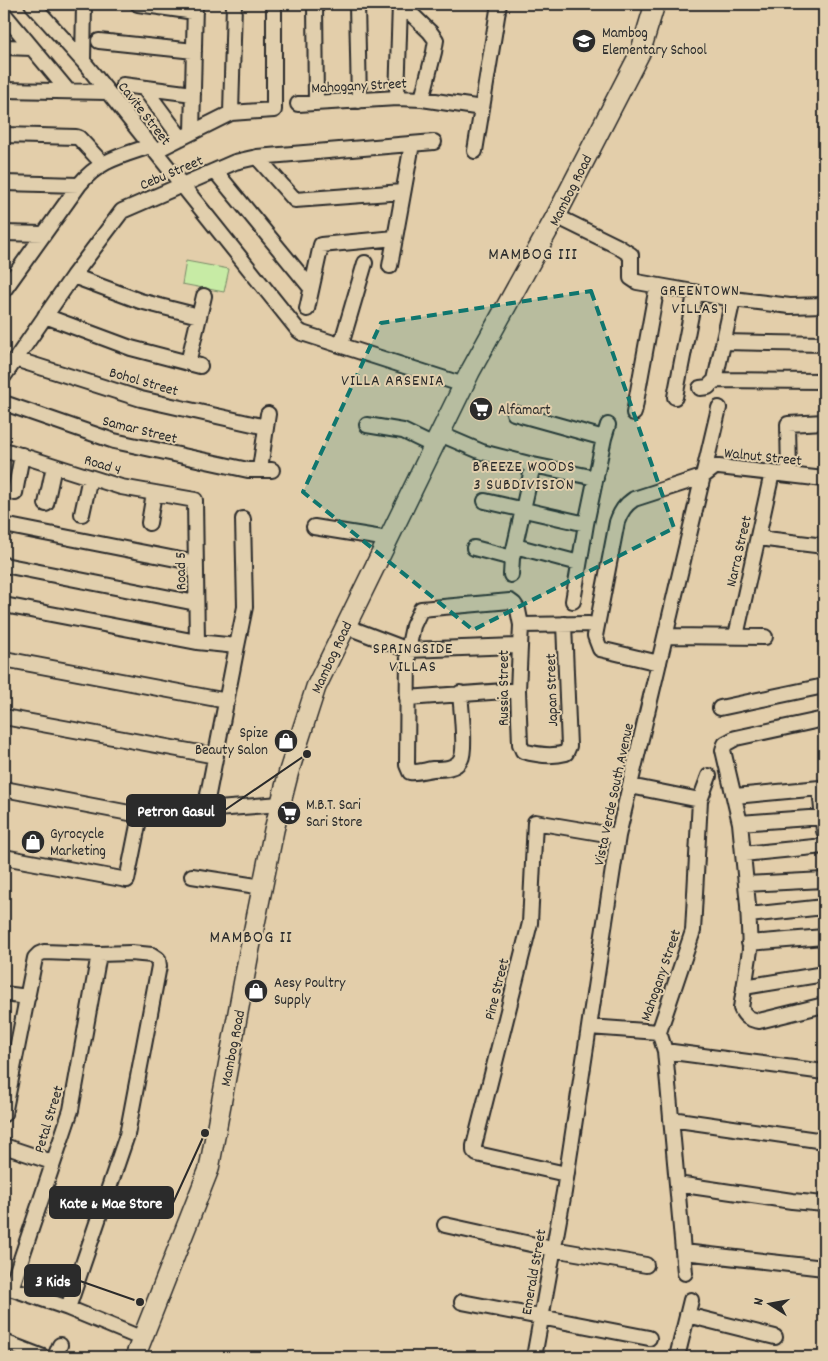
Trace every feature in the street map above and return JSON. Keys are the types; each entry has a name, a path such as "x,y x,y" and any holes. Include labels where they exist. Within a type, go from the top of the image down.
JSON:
{"main road":[{"name":"Mambog Road","path":"135,1357 209,1169 249,954 288,771 316,687 464,385 556,216 640,53 656,4"}],"street":[{"name":"Cavite Street","path":"32,4 156,147 181,186 298,330 464,385"},
{"path":"138,4 195,8 193,94 186,135"},
{"path":"231,113 234,4"},
{"path":"6,283 78,185 89,172 102,163 156,147 231,113 274,110 274,4"},
{"path":"315,4 316,103"},
{"path":"357,4 359,101"},
{"path":"397,98 401,4"},
{"path":"401,4 436,40 422,99"},
{"path":"474,151 499,4"},
{"path":"81,7 83,61"},
{"path":"4,14 68,92"},
{"path":"99,41 194,51"},
{"path":"4,47 32,48"},
{"path":"123,85 193,94"},
{"path":"144,88 186,135"},
{"path":"4,90 107,92"},
{"name":"Mahogany Street","path":"298,104 397,98 422,99 482,108"},
{"path":"4,134 76,137 102,163"},
{"name":"Cebu Street","path":"4,376 73,276 122,210 235,162 257,157 434,142"},
{"path":"390,266 412,144"},
{"path":"257,157 295,200 403,192"},
{"path":"215,171 312,288"},
{"path":"4,182 78,185"},
{"path":"556,216 617,246 631,255 631,278 637,282 695,294 733,299 790,306 824,305"},
{"path":"4,233 43,234"},
{"path":"307,309 321,245 395,238"},
{"path":"341,345 365,263"},
{"path":"73,276 140,301 199,316"},
{"path":"634,414 657,286"},
{"path":"675,397 695,294"},
{"path":"45,316 131,348 194,364 199,316 204,296"},
{"path":"700,388 708,387 715,380 733,299"},
{"path":"724,342 824,344"},
{"name":"Bohol Street","path":"15,359 141,399 267,421 266,470"},
{"path":"715,380 824,381"},
{"name":"Samar Street","path":"4,403 114,441 248,470 266,470"},
{"name":"Vista Verde South Avenue","path":"564,1192 618,836 719,408"},
{"path":"514,413 606,432 586,524 573,600"},
{"path":"789,475 788,424 824,422"},
{"path":"367,425 403,431 533,465 596,478"},
{"name":"Road 4","path":"4,450 120,487 195,500"},
{"path":"15,494 22,455"},
{"path":"511,575 514,552 533,465"},
{"path":"46,504 54,466"},
{"name":"Walnut Street","path":"659,663 600,649 596,642 595,636 617,522 621,511 627,504 634,499 702,477 715,467 824,478"},
{"name":"Narra Street","path":"736,636 772,473"},
{"path":"82,514 90,478"},
{"path":"148,523 154,493"},
{"name":"Road 5","path":"195,500 197,642"},
{"path":"485,501 586,524"},
{"path":"206,810 245,606 243,519"},
{"path":"4,525 196,563"},
{"path":"314,527 388,539"},
{"path":"758,538 824,546"},
{"path":"474,548 514,552 579,563"},
{"path":"4,565 196,603"},
{"path":"460,693 464,750 461,760 454,766 444,769 430,769 416,773 410,772 407,765 408,650 413,626 421,609 509,596 518,610 521,625 589,624"},
{"path":"4,605 197,642 237,646"},
{"name":"Japan Street","path":"523,751 532,754 556,756 566,753 569,746 564,624"},
{"name":"Russia Street","path":"521,625 518,690 520,744 523,751"},
{"path":"345,626 408,650 519,646"},
{"path":"665,636 765,637"},
{"path":"4,659 227,701"},
{"path":"720,708 824,686"},
{"path":"407,698 518,690"},
{"path":"4,718 216,756"},
{"path":"824,719 736,738 725,744 723,750 740,823 749,915 749,943 741,1008 745,1016 759,1021 824,1004"},
{"name":"Mahogany Street","path":"589,1027 659,1032 693,931 700,800 709,776"},
{"path":"630,786 700,800"},
{"path":"735,796 822,788 824,831"},
{"path":"4,789 140,815 281,804"},
{"path":"4,857 126,880 140,815"},
{"path":"740,823 823,817"},
{"name":"Pine Street","path":"566,1174 477,1154 474,1151 474,1146 530,923 535,822 618,836"},
{"path":"744,854 824,846"},
{"path":"192,876 263,887"},
{"path":"746,884 824,880"},
{"path":"749,915 824,907"},
{"path":"749,943 824,937"},
{"path":"4,1114 35,958 44,952 131,953 152,955 158,959 159,966 127,1135 68,1308"},
{"name":"Petal Street","path":"7,1287 71,1110 99,954"},
{"path":"744,987 824,974"},
{"path":"4,994 28,998"},
{"path":"659,1032 665,1051 685,1273"},
{"path":"665,1051 824,1072"},
{"path":"671,1119 824,1140"},
{"path":"4,1146 52,1162"},
{"path":"677,1184 824,1204"},
{"name":"Emerald Street","path":"534,1357 564,1192"},
{"path":"445,1225 554,1249 646,1265"},
{"path":"684,1252 824,1268"},
{"path":"7,1287 68,1308 143,1339"},
{"path":"676,1357 691,1300"},
{"path":"462,1302 649,1338"},
{"path":"687,1315 775,1337"},
{"path":"6,1348 43,1357"}],"highlighted area":[{"path":"591,291 674,528 473,630 303,492 381,323"}],"green space":[{"path":"186,261 229,269 224,292 182,284"}],"place":[{"name":"Mambog Elementary School","path":"584,41"},
{"name":"Alfamart","path":"481,409"},
{"name":"Spize Beauty Salon","path":"286,741"},
{"name":"Petron Gasul","path":"307,754"},
{"name":"M.B.T. Sari Sari Store","path":"289,813"},
{"name":"Gyrocycle Marketing","path":"33,842"},
{"name":"Aesy Poultry Supply","path":"256,991"},
{"name":"Kate & Mae Store","path":"205,1133"},
{"name":"3 Kids","path":"140,1302"}],"district":[{"name":"MAMBOG III","path":"533,253"},
{"name":"GREENTOWN VILLAS 1","path":"700,298"},
{"name":"VILLA ARSENIA","path":"393,379"},
{"name":"BREEZE WOODS 3 SUBDIVISION","path":"524,474"},
{"name":"SPRINGSIDE VILLAS","path":"413,656"},
{"name":"MAMBOG II","path":"251,936"}]}
